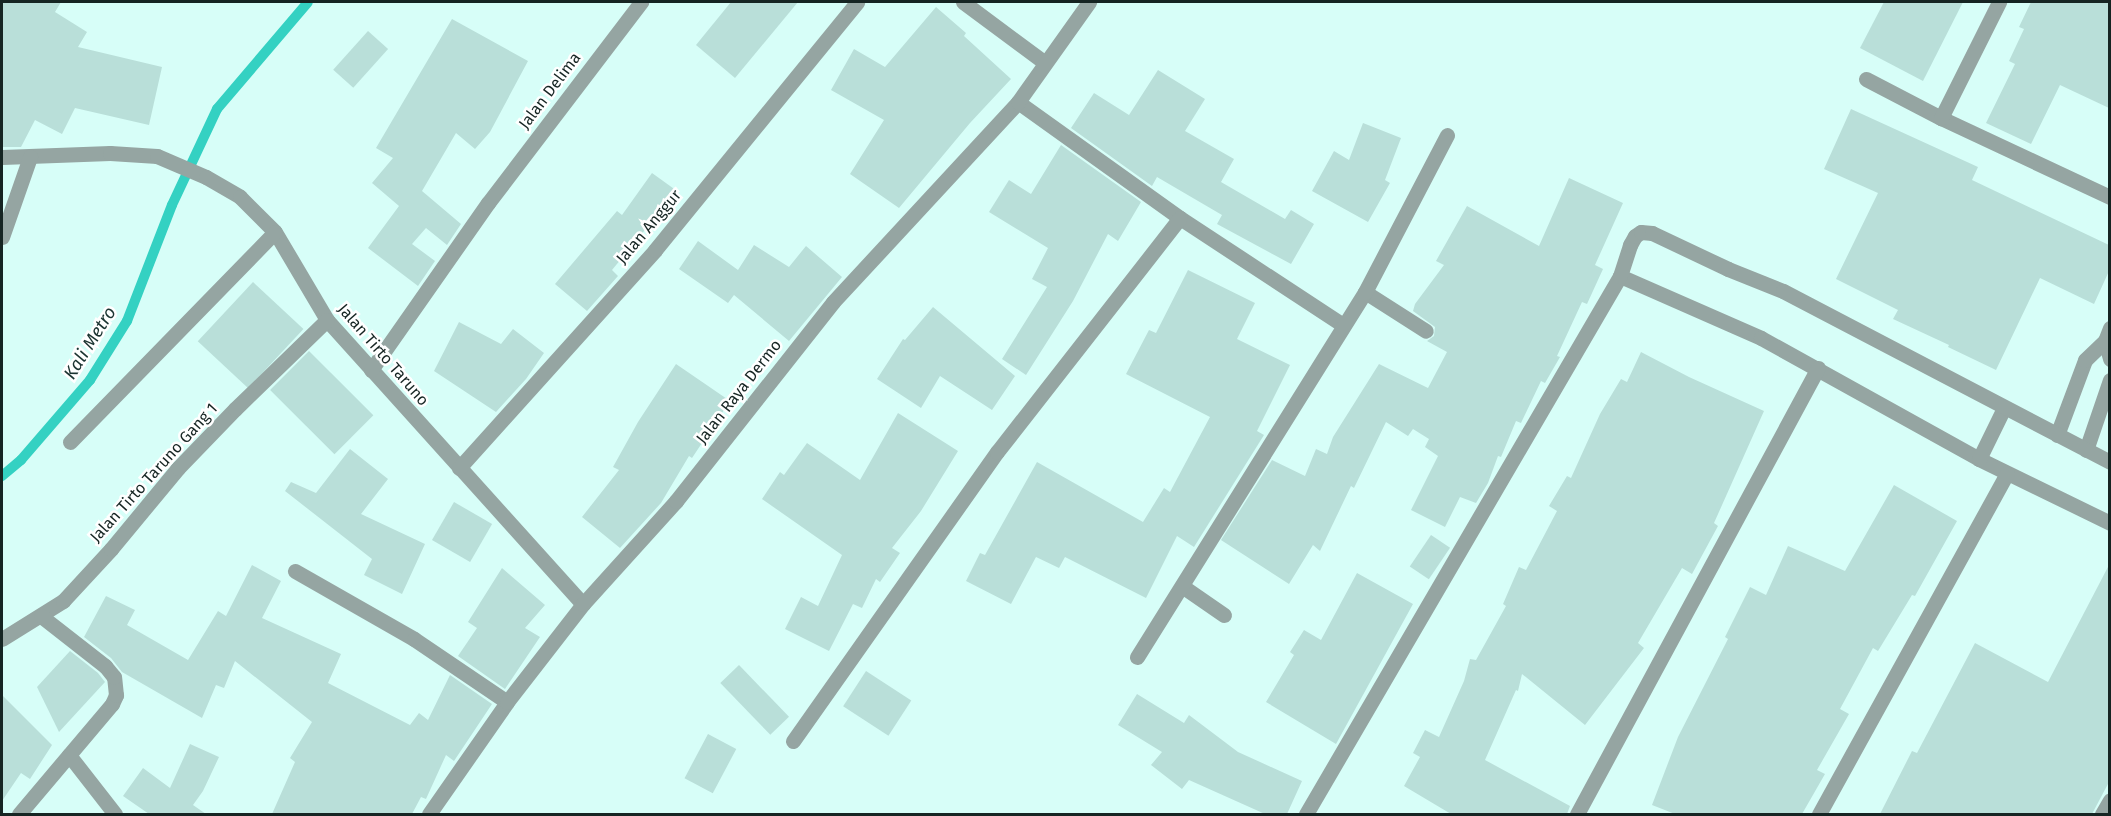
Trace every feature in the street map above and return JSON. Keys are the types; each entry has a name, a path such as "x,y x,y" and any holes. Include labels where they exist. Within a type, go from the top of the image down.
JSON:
{"street":[{"name":"Jalan Delima","path":"371,370 488,203 641,2"},
{"name":"Jalan Anggur","path":"459,468 655,250 857,2"},
{"path":"963,2 1046,63"},
{"name":"Jalan Raya Dermo","path":"429,814 507,702 583,604 676,501 832,302 1018,102 1089,2"},
{"path":"1941,118 1999,2"},
{"path":"1866,79 1941,118 2109,197"},
{"path":"1018,102 1180,218 1343,325"},
{"path":"1137,657 1365,292 1447,135"},
{"name":"Jalan Tirto Taruno","path":"2,157 110,153 157,156 206,177 240,197 275,232 327,320 583,604"},
{"path":"2,237 30,157"},
{"path":"793,741 997,452 1180,218"},
{"path":"70,442 275,232"},
{"path":"1306,814 1620,276 1635,236 1641,232 1652,233 1728,269 1783,291 2109,462"},
{"path":"1620,276 1761,338 2007,474 2109,524"},
{"path":"1365,292 1426,331"},
{"name":"Jalan Tirto Taruno Gang 1","path":"2,639 63,601 111,549 178,468 235,408 327,320"},
{"path":"2057,435 2085,360 2107,335"},
{"path":"2107,335 2109,359"},
{"path":"1577,814 1818,368"},
{"path":"2086,450 2109,380"},
{"path":"1979,459 2004,408"},
{"path":"1819,814 2007,474"},
{"path":"295,571 414,639 507,702"},
{"path":"1182,586 1224,615"},
{"path":"19,814 112,704 116,687 114,677 105,666 41,616"},
{"path":"69,755 115,814"},
{"path":"2102,814 2109,800"}],"building":[{"path":"2,2 61,2 55,12 87,32 78,47 162,67 149,125 75,108 62,134 35,120 21,147 2,147"},
{"path":"731,2 798,2 735,78 696,45"},
{"path":"1884,2 1963,2 1923,81 1860,48"},
{"path":"2031,2 2109,2 2109,108 2060,85 2031,144 1986,123 2015,64 2009,61 2024,29 2019,27"},
{"path":"936,7 966,33 964,36 1011,79 970,123 899,208 850,174 884,120 831,90 854,49 885,67"},
{"path":"452,19 528,61 490,132 475,149 456,133 422,191 461,224 447,245 426,228 412,244 435,261 418,286 368,248 399,206 372,183 393,158 376,148"},
{"path":"368,31 388,49 353,88 333,70"},
{"path":"1158,70 1205,99 1185,131 1234,159 1221,182 1285,219 1291,210 1314,224 1291,264 1217,224 1222,215 1157,177 1152,186 1071,128 1094,93 1129,115"},
{"path":"1851,109 1978,167 1972,180 2109,245 2109,271 2094,304 2040,278 1996,370 1893,319 1898,310 1836,279 1878,193 1824,169"},
{"path":"1363,123 1401,138 1385,180 1390,183 1368,222 1312,191 1334,151 1349,160"},
{"path":"1061,145 1141,202 1118,241 1108,234 1073,301 1026,375 1002,359 1047,287 1032,279 1048,248 989,212 1009,180 1031,194"},
{"path":"652,173 677,191 612,270 618,276 587,311 555,284 617,211 622,215"},
{"path":"1569,178 1623,203 1595,265 1603,269 1587,304 1582,302 1557,356 1560,357 1545,383 1541,381 1521,423 1516,421 1501,457 1498,456 1488,483 1476,503 1460,497 1445,527 1411,510 1438,456 1425,447 1429,439 1413,429 1408,436 1386,422 1354,488 1351,486 1320,551 1313,545 1289,584 1221,540 1272,460 1305,476 1316,449 1327,454 1333,437 1379,364 1428,388 1447,352 1427,341 1434,336 1435,327 1413,311 1415,304 1444,265 1436,261 1467,206 1539,246"},
{"path":"698,241 738,270 754,245 789,267 806,246 842,277 789,341 734,295 728,303 679,269"},
{"path":"1188,270 1255,303 1237,339 1290,365 1257,431 1264,435 1194,547 1177,536 1146,598 1065,557 1059,568 1036,557 1011,604 966,581 980,553 985,555 1037,462 1143,522 1164,488 1170,492 1210,417 1126,374 1149,330 1156,333"},
{"path":"253,282 303,329 248,388 198,341"},
{"path":"933,307 1015,376 992,410 940,376 921,408 877,379 903,339 905,340"},
{"path":"459,322 501,344 513,329 544,353 526,379 496,412 434,371"},
{"path":"309,351 373,415 334,454 270,390"},
{"path":"1641,352 1764,411 1714,523 1718,526 1692,574 1682,568 1638,643 1644,648 1585,725 1522,674 1518,691 1516,690 1485,760 1570,806 1567,814 1451,814 1404,786 1420,757 1413,753 1425,730 1439,737 1464,681 1470,659 1476,660 1506,606 1503,604 1519,567 1526,570 1557,511 1549,506 1567,476 1571,478 1600,414 1621,379 1627,382"},
{"path":"676,364 730,401 692,458 689,456 661,503 620,548 582,517 619,470 613,467 638,422"},
{"path":"898,413 958,451 921,511 892,548 900,553 880,582 876,579 862,608 853,604 829,651 785,629 801,597 818,606 842,555 762,499 780,472 784,475 807,443 860,480"},
{"path":"350,449 388,479 361,514 425,544 402,594 364,575 372,559 285,491 291,482 316,493"},
{"path":"1894,485 1957,521 1915,596 1912,595 1878,651 1873,648 1840,709 1849,714 1817,770 1825,774 1802,814 1675,814 1652,805 1678,737 1728,639 1725,637 1750,587 1766,595 1788,546 1845,571"},
{"path":"454,502 492,524 470,562 432,540"},
{"path":"1431,535 1450,548 1429,579 1410,567"},
{"path":"252,565 281,581 262,618 341,654 328,683 410,725 419,713 428,720 450,675 492,704 454,761 446,755 426,799 421,797 412,814 272,814 295,762 290,758 312,722 235,661 224,688 216,685 202,718 122,672 111,658 84,637 106,596 135,610 127,625 188,660 218,611 226,616"},
{"path":"2109,565 2109,782 2092,814 1880,814 1912,751 1917,753 1975,643 2048,682"},
{"path":"502,568 545,605 525,628 540,637 505,689 458,656 477,628 468,622"},
{"path":"1357,573 1413,604 1336,744 1266,702 1294,655 1290,652 1304,630 1321,640"},
{"path":"70,651 98,673 105,682 59,732 37,687"},
{"path":"739,665 789,717 770,735 720,683"},
{"path":"866,671 911,700 888,736 843,706"},
{"path":"1137,694 1184,723 1189,715 1238,752 1302,781 1287,814 1265,814 1189,780 1182,789 1151,765 1162,752 1118,725"},
{"path":"2,695 52,745 30,779 21,773 2,801"},
{"path":"708,734 736,749 713,793 685,778"},
{"path":"190,744 219,757 203,791 193,805 206,814 149,814 123,796 143,768 170,788"}],"waterway":[{"name":"Kali Metro","path":"2,476 21,460 90,380 127,321 172,205 217,109 308,2"}]}
